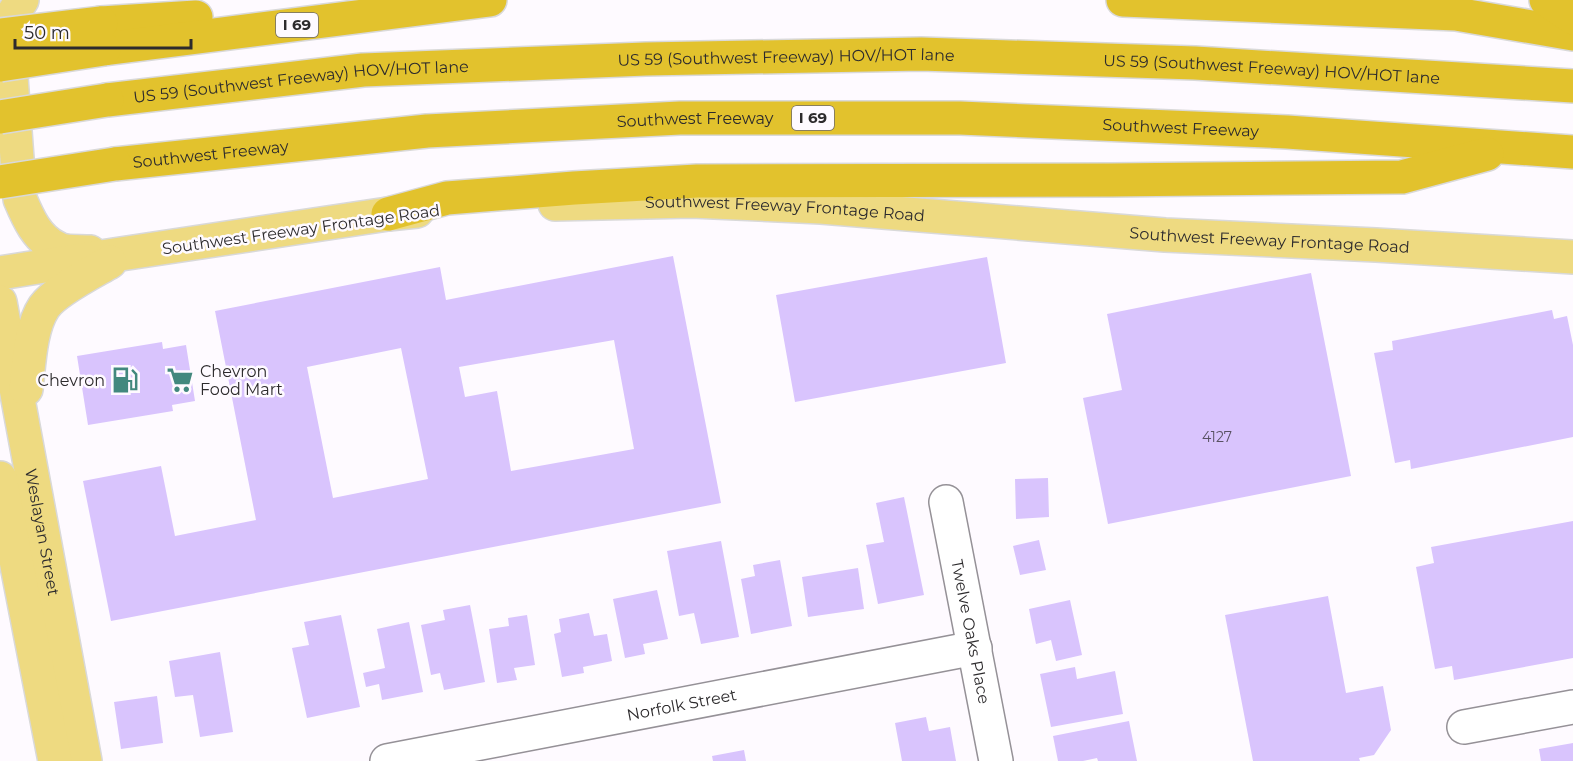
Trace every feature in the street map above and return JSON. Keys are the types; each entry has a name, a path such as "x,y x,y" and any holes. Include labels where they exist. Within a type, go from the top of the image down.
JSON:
{"highway":[{"path":"0,34 102,36 489,0"},
{"path":"1122,0 1455,14 1573,34"},
{"path":"1546,0 1573,18"},
{"path":"0,65 102,36"},
{"name":"US 59 (Southwest Freeway) HOV/HOT lane","path":"0,117 107,100 363,70 646,59 921,54 1195,63 1573,87"},
{"name":"Southwest Freeway","path":"0,182 115,164 427,131 680,118 960,118 1287,132 1573,152"},
{"path":"388,214 447,198 697,181 1402,177 1512,147"}],"main road":[{"path":"22,0 7,23 20,199 29,222 42,238 58,249 120,254"},
{"name":"Southwest Freeway Frontage Road","path":"0,273 388,214 482,206 692,201 821,207 1165,235 1573,256"},
{"path":"22,423 32,339 43,309 49,301 74,283 120,254"},
{"name":"Weslayan Street","path":"0,302 85,761"},
{"name":"Weslayan Street","path":"0,478 55,761"}],"street":[{"name":"Twelve Oaks Place","path":"946,502 996,761"},
{"name":"Norfolk Street","path":"387,761 975,648"},
{"path":"1464,728 1573,707"}],"building":[{"path":"673,256 721,503 111,621 83,481 161,466 175,536 256,520 215,311 440,267 446,300","holes":["614,340 634,449 511,471 497,391 465,397 459,367","401,348 428,479 333,498 307,367"]},
{"path":"987,257 1006,363 795,402 776,295"},
{"path":"1311,273 1351,476 1108,524 1083,398 1122,390 1107,314"},
{"path":"1552,310 1554,319 1567,316 1573,345 1573,437 1411,469 1410,460 1395,463 1374,353 1393,350 1392,341"},
{"name":"Chevron","path":"162,342 163,349 186,345 195,401 172,405 173,411 88,425 77,356"},
{"path":"1048,478 1049,517 1016,519 1015,479"},
{"path":"904,497 924,595 878,604 866,545 884,542 876,503"},
{"path":"1573,521 1573,658 1454,680 1452,666 1435,669 1416,567 1434,563 1431,547"},
{"path":"1039,540 1046,570 1020,575 1013,546"},
{"path":"721,541 739,637 701,644 694,613 679,616 667,551"},
{"path":"780,560 792,626 751,634 741,579 755,576 753,565"},
{"path":"858,568 864,609 808,617 802,577"},
{"path":"657,590 668,639 643,644 645,654 625,658 613,599"},
{"path":"1328,596 1346,693 1383,686 1391,730 1374,755 1359,758 1360,761 1253,761 1225,615"},
{"path":"1070,600 1082,655 1056,661 1051,640 1036,644 1029,609"},
{"path":"470,605 485,682 444,690 440,673 431,675 421,625 445,620 443,610"},
{"path":"589,613 594,636 607,634 612,661 583,667 584,673 562,677 554,634 561,632 559,619"},
{"path":"341,615 360,707 307,718 292,648 309,645 304,622"},
{"path":"527,615 535,665 514,668 517,680 497,683 489,629 509,626 508,618"},
{"path":"409,622 423,692 382,700 379,684 366,687 363,673 385,668 377,629"},
{"path":"220,652 233,732 200,737 193,695 175,697 169,661"},
{"path":"1075,667 1077,679 1115,671 1123,714 1051,727 1040,674"},
{"path":"157,696 163,743 121,749 114,702"},
{"path":"926,717 929,731 950,727 956,761 902,761 895,723"},
{"path":"1129,721 1137,761 1098,761 1097,758 1083,761 1058,761 1053,736"},
{"path":"1573,743 1573,761 1541,761 1539,749"},
{"path":"744,750 746,761 713,761 712,756"}],"place":[{"name":"Chevron","path":"125,380"},
{"name":"Chevron Food Mart","path":"180,380"}]}
